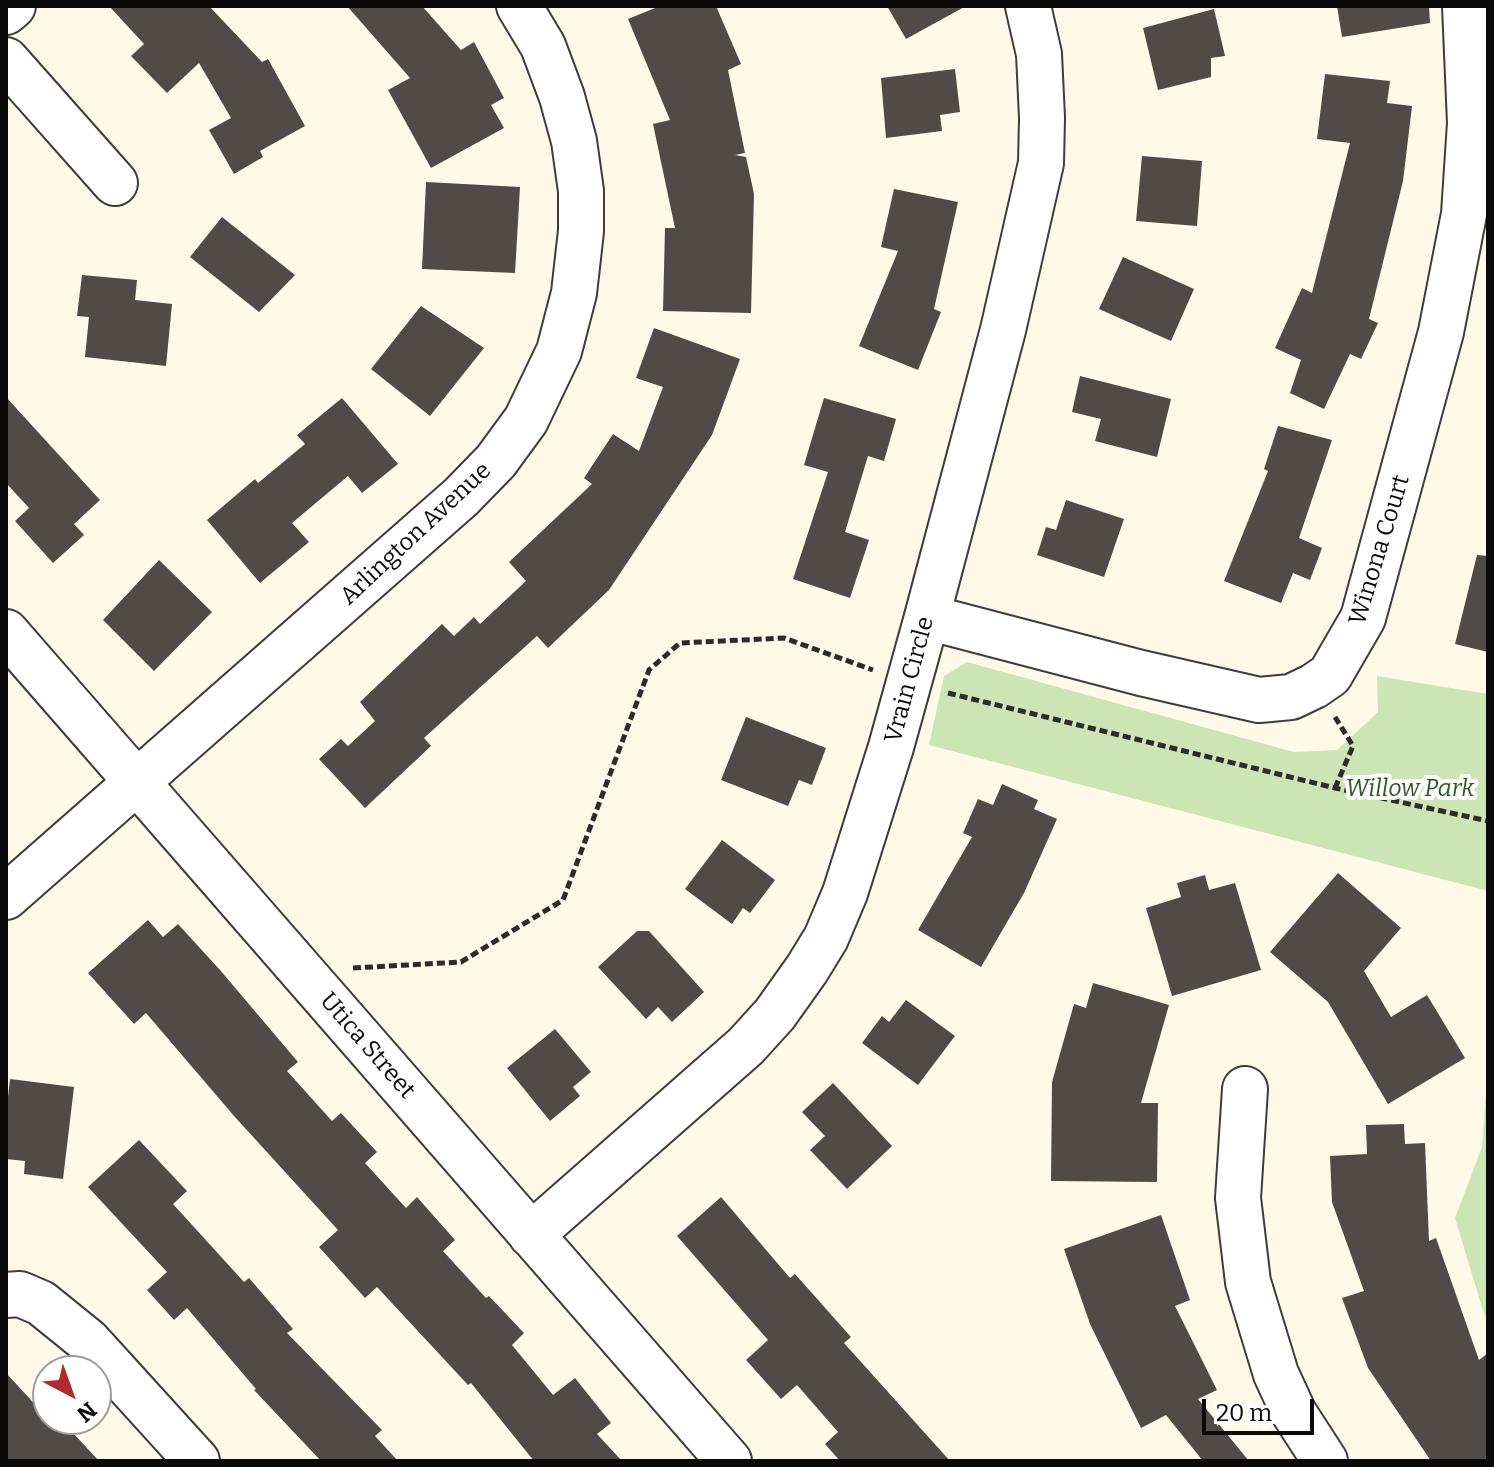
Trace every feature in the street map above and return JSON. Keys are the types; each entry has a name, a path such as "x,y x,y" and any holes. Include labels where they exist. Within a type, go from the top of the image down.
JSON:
{"street":[{"path":"6,12 13,6"},
{"name":"Arlington Avenue","path":"6,897 461,497 496,461 526,420 559,351 574,293 581,231 581,191 574,141 562,97 543,46 519,6"},
{"name":"Vrain Circle","path":"531,1235 620,1160 746,1046 775,1014 807,969 826,938 845,893 891,747 927,617 1003,330 1041,163 1039,54 1028,6"},
{"name":"Winona Court","path":"927,617 1141,673 1259,700 1322,698 1330,675 1363,618 1441,332 1464,214 1470,123 1465,6"},
{"path":"6,60 115,183"},
{"name":"Utica Street","path":"6,632 729,1461"},
{"path":"1245,1089 1238,1198 1248,1282 1276,1374 1294,1413 1325,1461"},
{"path":"6,1295 20,1294 41,1303 88,1341 197,1461"}],"path":[{"path":"1322,698 1353,746 1335,788"}],"green space":[{"name":"Willow Park","path":"967,662 1294,752 1337,750 1378,712 1377,676 1488,694 1488,891 929,745 944,676"},
{"path":"1488,1067 1488,1320 1455,1218 1482,1147"}],"building":[{"path":"109,6 209,6 262,62 268,59 305,126 260,151 263,157 234,174 209,130 231,118 199,63 167,93 131,56 144,44"},
{"path":"347,6 422,6 461,50 474,42 504,98 491,105 504,128 431,168 388,90 410,78"},
{"path":"660,6 716,6 741,64 728,70 745,153 735,155 746,157 754,194 751,313 663,311 665,228 675,228 653,124 670,120 628,19"},
{"path":"887,6 966,6 906,39"},
{"path":"1337,6 1429,6 1430,23 1342,37"},
{"path":"1214,9 1225,56 1211,58 1211,77 1158,90 1143,28"},
{"path":"955,69 960,112 940,115 942,131 886,138 881,78"},
{"path":"1325,74 1390,81 1387,103 1412,106 1403,181 1369,319 1378,323 1361,359 1350,354 1324,409 1290,393 1301,360 1275,348 1302,288 1312,293 1350,143 1317,139"},
{"path":"1142,156 1202,161 1197,226 1136,221"},
{"path":"426,182 520,187 515,273 422,269"},
{"path":"894,189 958,202 934,309 941,312 918,370 859,346 898,251 881,247"},
{"path":"222,217 295,275 259,312 190,257"},
{"path":"1123,257 1194,289 1171,341 1099,309"},
{"path":"82,275 137,280 135,300 172,304 166,366 85,357 89,317 77,316"},
{"path":"421,306 484,348 430,416 371,369"},
{"path":"654,328 740,359 712,435 609,590 548,648 537,636 424,738 431,746 365,808 319,759 341,739 348,746 375,721 360,702 442,624 454,636 474,617 480,624 526,581 509,562 592,484 584,478 613,434 639,451 663,387 636,378"},
{"path":"1080,376 1171,399 1157,457 1095,441 1101,419 1072,412"},
{"path":"6,397 100,500 74,524 84,535 53,563 15,521 29,508 6,483"},
{"path":"342,398 398,464 362,493 348,476 292,523 309,542 260,583 207,520 255,479 258,483 305,444 297,435"},
{"path":"824,398 896,419 884,461 868,456 845,532 869,540 850,598 793,579 828,472 804,465"},
{"path":"1278,426 1332,440 1299,538 1322,548 1310,580 1293,573 1281,603 1224,581 1268,471 1264,469"},
{"path":"1066,500 1124,519 1104,577 1037,555 1046,527 1056,530"},
{"path":"1477,555 1488,556 1488,652 1455,644"},
{"path":"159,560 212,612 154,671 103,620"},
{"path":"746,717 826,748 812,785 799,780 788,806 721,780"},
{"path":"1002,784 1038,800 1034,809 1057,819 1024,893 981,967 918,930 972,837 963,833 978,799 993,805"},
{"path":"722,840 775,880 750,913 743,908 732,924 685,889"},
{"path":"1338,873 1401,928 1364,971 1391,1017 1427,995 1465,1058 1388,1104 1328,1002 1270,952"},
{"path":"1205,875 1209,890 1235,883 1261,970 1172,996 1146,908 1181,897 1177,883"},
{"path":"148,920 163,937 178,924 220,970 298,1062 287,1071 332,1121 341,1113 377,1152 365,1163 406,1208 417,1197 455,1240 443,1251 486,1298 489,1296 524,1333 512,1345 553,1395 575,1378 611,1423 597,1434 622,1461 534,1461 471,1383 468,1385 377,1287 365,1298 319,1247 338,1230 146,1013 134,1024 88,973"},
{"path":"637,931 649,931 704,992 672,1022 658,1007 646,1019 598,967"},
{"path":"1093,983 1169,1005 1141,1103 1158,1103 1157,1182 1051,1181 1052,1082 1074,1004 1086,1008"},
{"path":"906,1000 955,1036 918,1085 862,1043 882,1016 889,1022"},
{"path":"555,1029 591,1072 573,1087 580,1096 550,1121 507,1068"},
{"path":"10,1079 74,1087 63,1179 24,1174 25,1161 6,1159"},
{"path":"833,1083 892,1146 847,1189 810,1150 825,1136 802,1112"},
{"path":"1404,1124 1405,1144 1425,1143 1429,1241 1436,1238 1479,1360 1488,1353 1488,1461 1431,1461 1368,1368 1342,1298 1364,1291 1332,1202 1330,1156 1367,1154 1366,1125"},
{"path":"139,1140 187,1191 173,1204 244,1282 249,1278 293,1329 287,1333 382,1430 375,1436 398,1461 321,1461 254,1390 187,1308 174,1320 147,1290 167,1272 88,1187"},
{"path":"721,1197 790,1278 795,1274 851,1337 844,1343 950,1461 840,1461 825,1444 838,1432 797,1385 781,1399 746,1360 768,1340 677,1236"},
{"path":"1161,1215 1190,1300 1175,1306 1217,1390 1198,1399 1249,1461 1203,1461 1166,1415 1141,1428 1090,1324 1064,1249"},
{"path":"6,1373 32,1401 32,1435 75,1435 99,1461 6,1461"}]}
